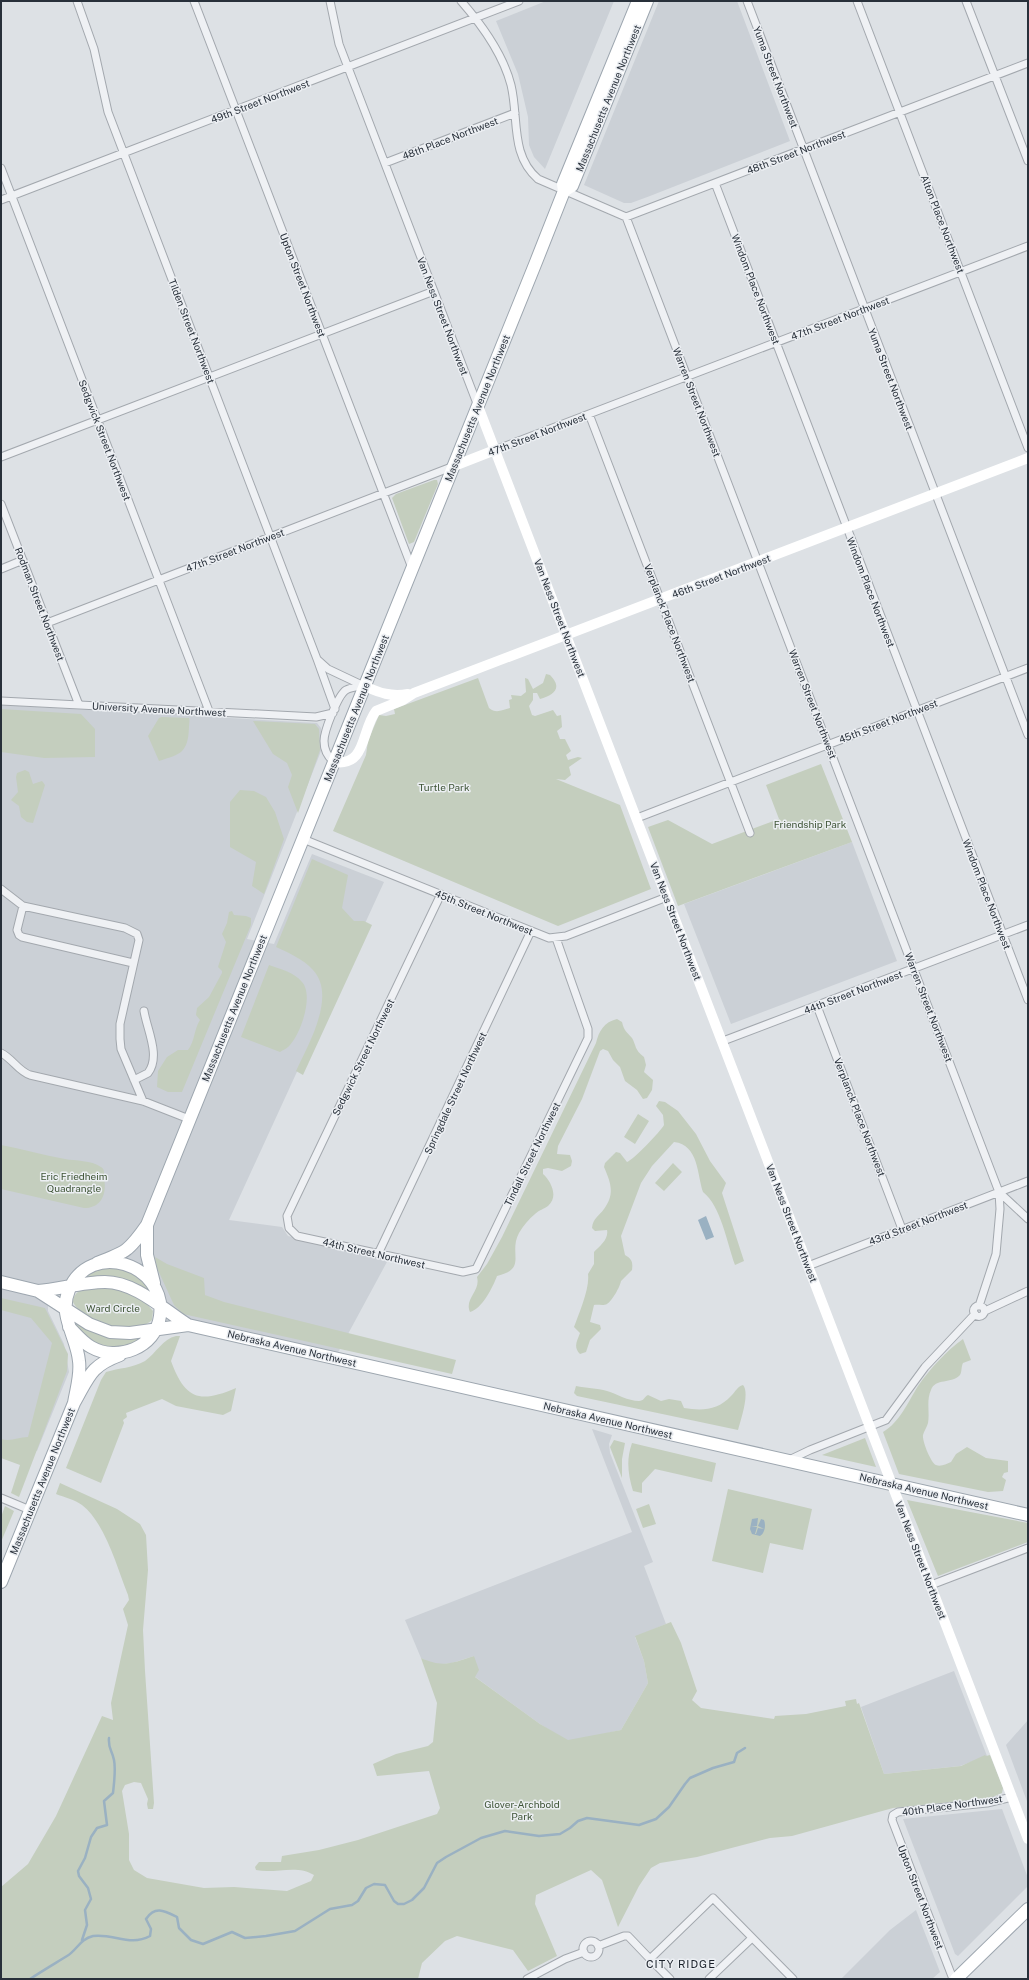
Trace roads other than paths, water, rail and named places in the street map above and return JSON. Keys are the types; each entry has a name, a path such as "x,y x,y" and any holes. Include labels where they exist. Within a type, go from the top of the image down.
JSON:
{"main road":[{"name":"Massachusetts Avenue Northwest","path":"74,1403 80,1362 69,1327 66,1308 70,1287 84,1271 97,1263 129,1248 147,1225 454,466 564,191 564,184 638,1"},
{"name":"Massachusetts Avenue Northwest","path":"564,191 572,186 647,1"},
{"name":"Massachusetts Avenue Northwest","path":"147,1225 149,1264 159,1301"},
{"path":"97,1263 120,1263 134,1267 144,1275 159,1301 159,1320 155,1329"},
{"path":"1,1282 38,1291 66,1308"},
{"name":"Nebraska Avenue Northwest","path":"70,1287 98,1282 117,1283 159,1301 188,1325"},
{"path":"38,1291 70,1287"},
{"name":"Nebraska Avenue Northwest","path":"66,1308 89,1324 110,1332 130,1333 188,1325 1028,1515"},
{"path":"69,1327 83,1342 95,1349 107,1353 125,1353"},
{"name":"Massachusetts Avenue Northwest","path":"1,1582 74,1403 99,1365 144,1343 155,1329"},
{"path":"956,1979 1028,1909"}],"street":[{"name":"Tilden Street Northwest","path":"77,1 90,36 104,100 317,659 334,711"},
{"name":"Upton Street Northwest","path":"194,1 412,568"},
{"name":"Van Ness Street Northwest","path":"330,1 336,33 384,163 723,1041 1028,1839"},
{"path":"461,1 475,18 502,60 510,84 519,150 526,166 538,180 626,217"},
{"name":"49th Street Northwest","path":"1,200 520,1"},
{"name":"Yuma Street Northwest","path":"747,1 1028,735"},
{"name":"Alton Place Northwest","path":"857,1 1028,448"},
{"path":"966,1 1028,161"},
{"name":"48th Street Northwest","path":"626,217 1028,63"},
{"name":"48th Place Northwest","path":"384,163 515,113"},
{"name":"Sedgwick Street Northwest","path":"1,168 209,711"},
{"name":"Windom Place Northwest","path":"715,183 1028,1000"},
{"name":"Warren Street Northwest","path":"626,217 999,1192 1000,1209 996,1254 979,1306"},
{"name":"47th Street Northwest","path":"47,623 1028,246"},
{"path":"1,458 434,291"},
{"name":"Verplanck Place Northwest","path":"589,414 750,832"},
{"name":"46th Street Northwest","path":"414,693 1028,458"},
{"name":"Rodman Street Northwest","path":"1,504 79,705"},
{"path":"1,569 22,560"},
{"path":"317,659 328,669 384,694 395,696 414,693"},
{"name":"45th Street Northwest","path":"637,818 1028,668"},
{"path":"364,686 346,690 341,695 326,730 324,742 326,750 334,762 346,763 356,757 376,711 403,700 414,693"},
{"name":"University Avenue Northwest","path":"1,701 316,717 334,711"},
{"path":"316,717 326,730"},
{"name":"45th Street Northwest","path":"302,839 531,931 544,936 556,938"},
{"path":"1,889 23,906 133,931 137,934 138,940 136,951 120,1024 120,1039 121,1049 143,1101"},
{"name":"Sedgwick Street Northwest","path":"287,1219 441,894"},
{"path":"556,938 566,936 667,897"},
{"path":"23,906 17,930 19,935 22,937 133,963"},
{"name":"44th Street Northwest","path":"723,1041 1028,924"},
{"name":"Springdale Street Northwest","path":"378,1254 531,931"},
{"name":"Tindall Street Northwest","path":"471,1271 478,1264 589,1034 556,938"},
{"name":"Verplanck Place Northwest","path":"817,1006 902,1229"},
{"path":"134,1080 148,1073 153,1060 153,1050 144,1011"},
{"path":"1,1053 21,1071 30,1076 143,1101 189,1119"},
{"name":"43rd Street Northwest","path":"808,1266 1028,1181"},
{"name":"Warren Street Northwest","path":"999,1192 1028,1220"},
{"name":"44th Street Northwest","path":"287,1219 289,1228 297,1236 463,1272 471,1271"},
{"path":"975,1314 981,1316 985,1311 1028,1291"},
{"path":"789,1460 810,1450 882,1422 890,1416 925,1367 975,1314 975,1309 982,1306 985,1311"},
{"path":"1,1498 30,1510"},
{"path":"930,1585 1028,1550"},
{"name":"40th Place Northwest","path":"893,1815 901,1811 987,1803 1012,1797"},
{"name":"Upton Street Northwest","path":"893,1815 892,1822 956,1979"},
{"path":"650,1959 713,1898 793,1979"},
{"path":"598,1946 624,1936 628,1936 670,1979"},
{"path":"710,1979 752,1938"},
{"path":"589,1941 594,1942 598,1946 598,1952 593,1956 587,1955 584,1952 583,1947 589,1941"},
{"path":"527,1979 584,1952"}],"water":[{"path":"706,1216 714,1237 706,1240 698,1220"},
{"path":"758,1518 757,1526 751,1526 757,1527 756,1534 758,1528 764,1529 758,1526 761,1519 764,1520 765,1529 760,1536 752,1534 750,1529 752,1519"}],"waterway":[{"path":"82,1940 87,1925 85,1910 91,1899 88,1888 79,1876 78,1871 85,1858 91,1837 97,1828 107,1825 104,1801 113,1793 115,1772 115,1764 109,1738"},
{"path":"30,1979 67,1956 89,1937 108,1936 135,1940 150,1936 151,1929 146,1919 153,1912 160,1910 177,1917 179,1928 191,1940 203,1944 232,1932 245,1938 295,1931 330,1909 352,1905 358,1901 366,1888 374,1884 385,1885 394,1901 398,1904 404,1904 412,1900 424,1888 437,1863 481,1838 505,1831 539,1836 560,1834 578,1821 587,1818 639,1825 656,1819 669,1807 690,1778 713,1768 734,1762 737,1753 745,1748"}],"district":[{"name":"CITY RIDGE","path":"681,1964"}],"park label":[{"name":"Turtle Park","path":"444,787"},
{"name":"Friendship Park","path":"810,824"},
{"name":"Eric Friedheim Quadrangle","path":"74,1182"},
{"name":"Ward Circle","path":"113,1308"},
{"name":"Glover-Archbold Park","path":"522,1810"}]}
